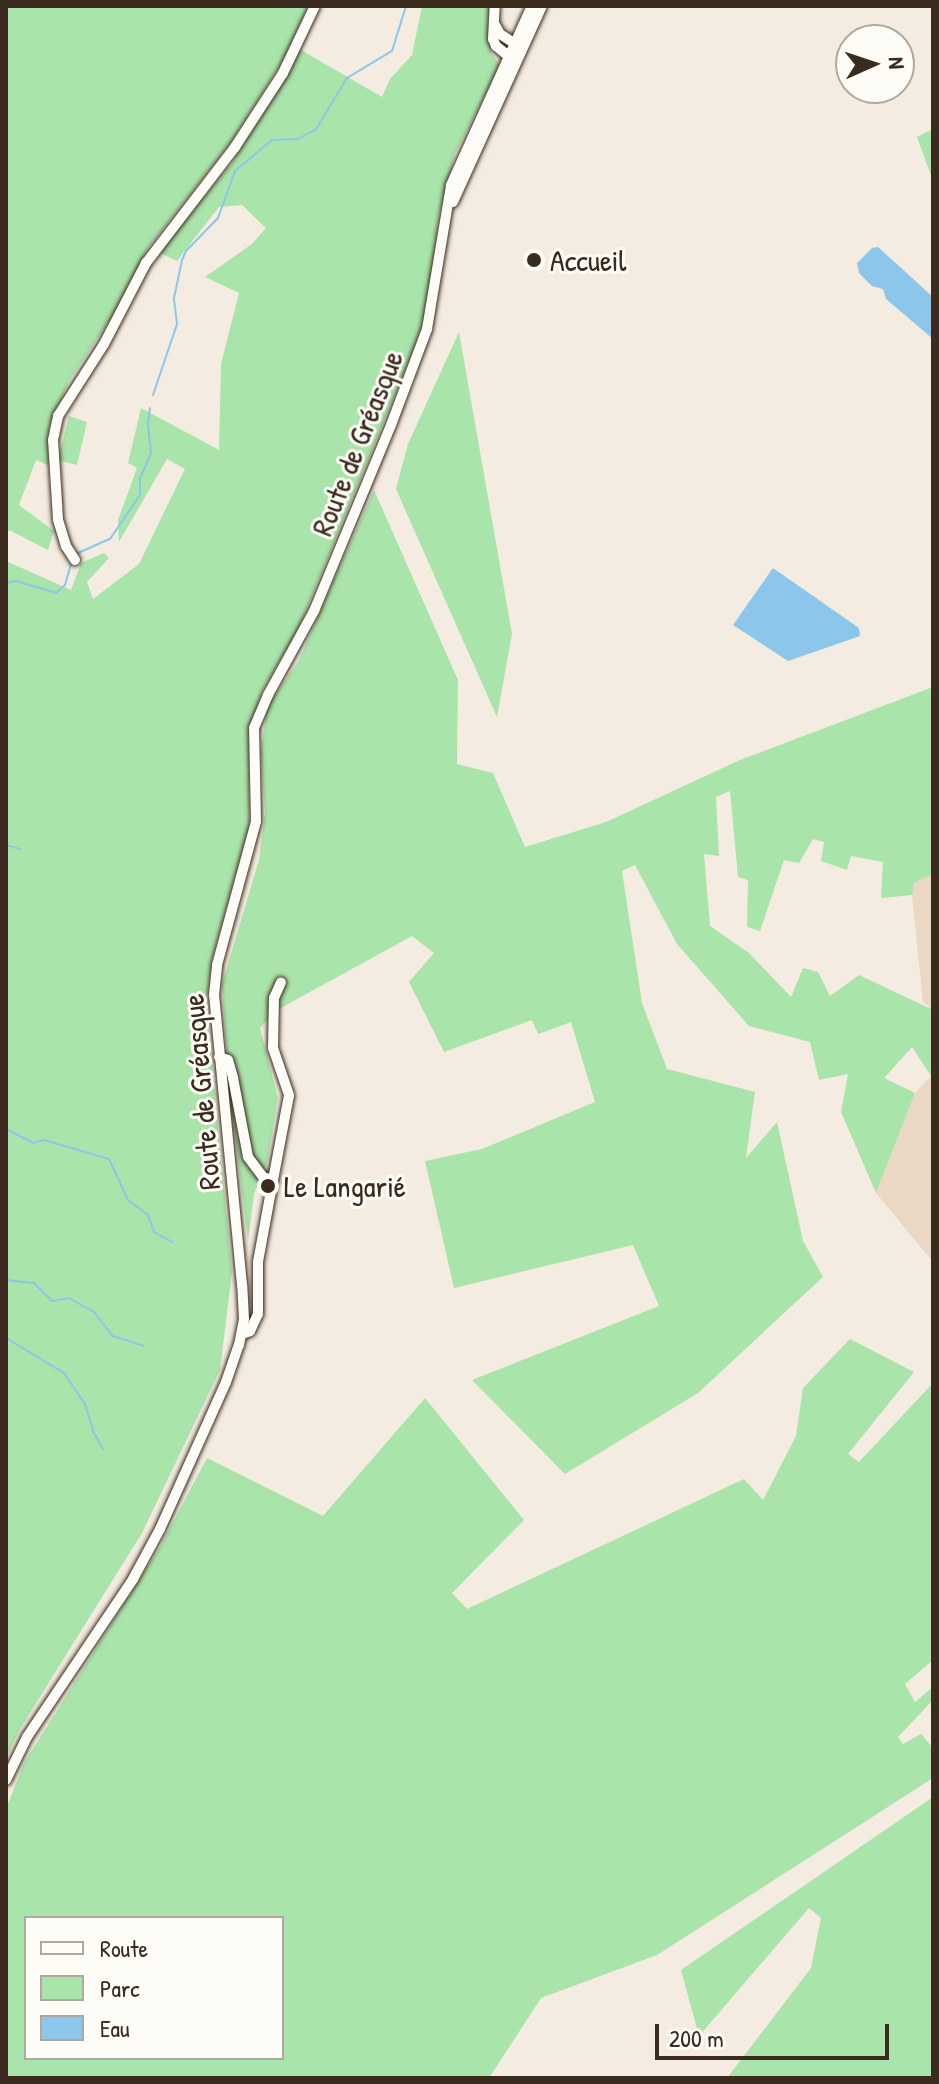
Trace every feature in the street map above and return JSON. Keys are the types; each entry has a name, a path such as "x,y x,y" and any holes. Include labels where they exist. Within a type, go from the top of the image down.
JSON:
{"street":[{"path":"75,560 66,546 58,519 53,440 58,416 104,344 146,263 235,147 283,73 315,6"},
{"path":"495,6 495,25 496,46 508,55 520,53 514,42 500,34 495,25"},
{"name":"Route de Gréasque","path":"6,1780 27,1737 133,1579 160,1529 226,1382 242,1334 242,1285 214,995 217,965 256,821 254,728 268,695 314,611 391,425 427,329 444,212 458,163 532,6"},
{"name":"Route de Gréasque","path":"442,239 464,171 542,6"},
{"path":"242,1334 250,1331 258,1314 258,1262 289,1095 273,1048 274,998 281,982"},
{"path":"219,1057 228,1060 248,1157 263,1177 273,1180"}],"shaded area":[{"path":"933,874 933,1010 923,1002 912,895 914,883"},
{"path":"933,1074 933,1262 876,1193 915,1093"}],"green space":[{"path":"6,6 308,6 285,57 230,143 147,249 115,312 69,381 49,427 52,467 36,460 19,505 54,531 48,550 9,530 6,535"},
{"path":"422,6 489,6 491,53 500,65 455,154 439,214 428,303 416,344 297,632 263,689 249,730 249,827 212,959 206,1004 232,1272 220,1370 142,1533 20,1729 6,1758 6,561 71,590 81,563 104,553 109,558 87,582 93,599 139,564 185,469 167,459 119,542 118,520 137,468 128,463 141,408 219,450 221,364 239,293 205,277 252,244 266,228 242,205 219,207 177,261 158,252 231,165 301,50 382,97 390,79 412,55"},
{"path":"933,129 933,181 917,137"},
{"path":"459,332 512,634 497,717 396,489 408,444"},
{"path":"69,416 87,422 77,465 58,460"},
{"path":"374,490 458,680 457,764 493,773 525,847 606,822 740,760 933,687 933,874 914,883 912,895 881,898 883,862 851,856 847,870 821,861 824,842 813,839 799,863 784,860 760,931 747,927 748,880 738,877 730,791 716,797 719,856 704,854 710,926 749,953 791,997 803,968 818,972 830,996 859,975 933,1010 933,1074 931,1076 912,1047 884,1078 915,1093 876,1193 841,1112 848,1074 819,1080 810,1042 749,1026 677,944 635,865 622,871 642,1003 667,1069 755,1092 746,1158 777,1122 803,1241 823,1277 698,1393 565,1474 472,1380 659,1306 633,1245 454,1288 425,1161 482,1149 595,1102 571,1022 538,1034 532,1020 444,1052 409,982 434,953 412,936 277,1010 260,1028 278,1098 267,1163 254,1194 248,1241 229,1085 222,984 259,860 265,813 261,751 267,707 298,662"},
{"path":"850,1339 914,1372 848,1454 859,1462 933,1383 933,1660 905,1684 915,1702 933,1687 933,1700 898,1737 903,1744 921,1734 933,1748 933,1778 657,1955 541,1998 489,2078 6,2078 6,1809 24,1763 160,1547 207,1458 323,1516 425,1398 524,1520 452,1593 467,1609 744,1479 763,1500 796,1436 803,1388"},
{"path":"933,1797 933,2078 727,2078 811,1968 821,1918 809,1908 699,2036 681,1970"}],"water":[{"path":"878,247 933,297 933,339 886,299 883,289 872,286 859,273 857,263 872,248"},
{"path":"773,568 859,628 860,636 788,661 733,625"}],"waterway":[{"path":"153,395 177,324 174,298 182,260 186,251 218,218 235,171 272,140 298,139 316,129 347,78 392,51 406,6"},
{"path":"78,553 110,539 140,495 140,478 151,453 150,408"},
{"path":"6,583 16,581 56,593 65,585 71,564"},
{"path":"6,845 20,849"},
{"path":"6,1129 33,1143 44,1140 109,1159 128,1200 148,1215 154,1232 172,1242"},
{"path":"6,1280 34,1283 52,1301 69,1298 94,1312 113,1336 143,1346"},
{"path":"6,1338 64,1373 85,1404 93,1431 103,1449"}],"place":[{"name":"Accueil","path":"534,260"},
{"name":"Le Langarié","path":"268,1186"}]}
